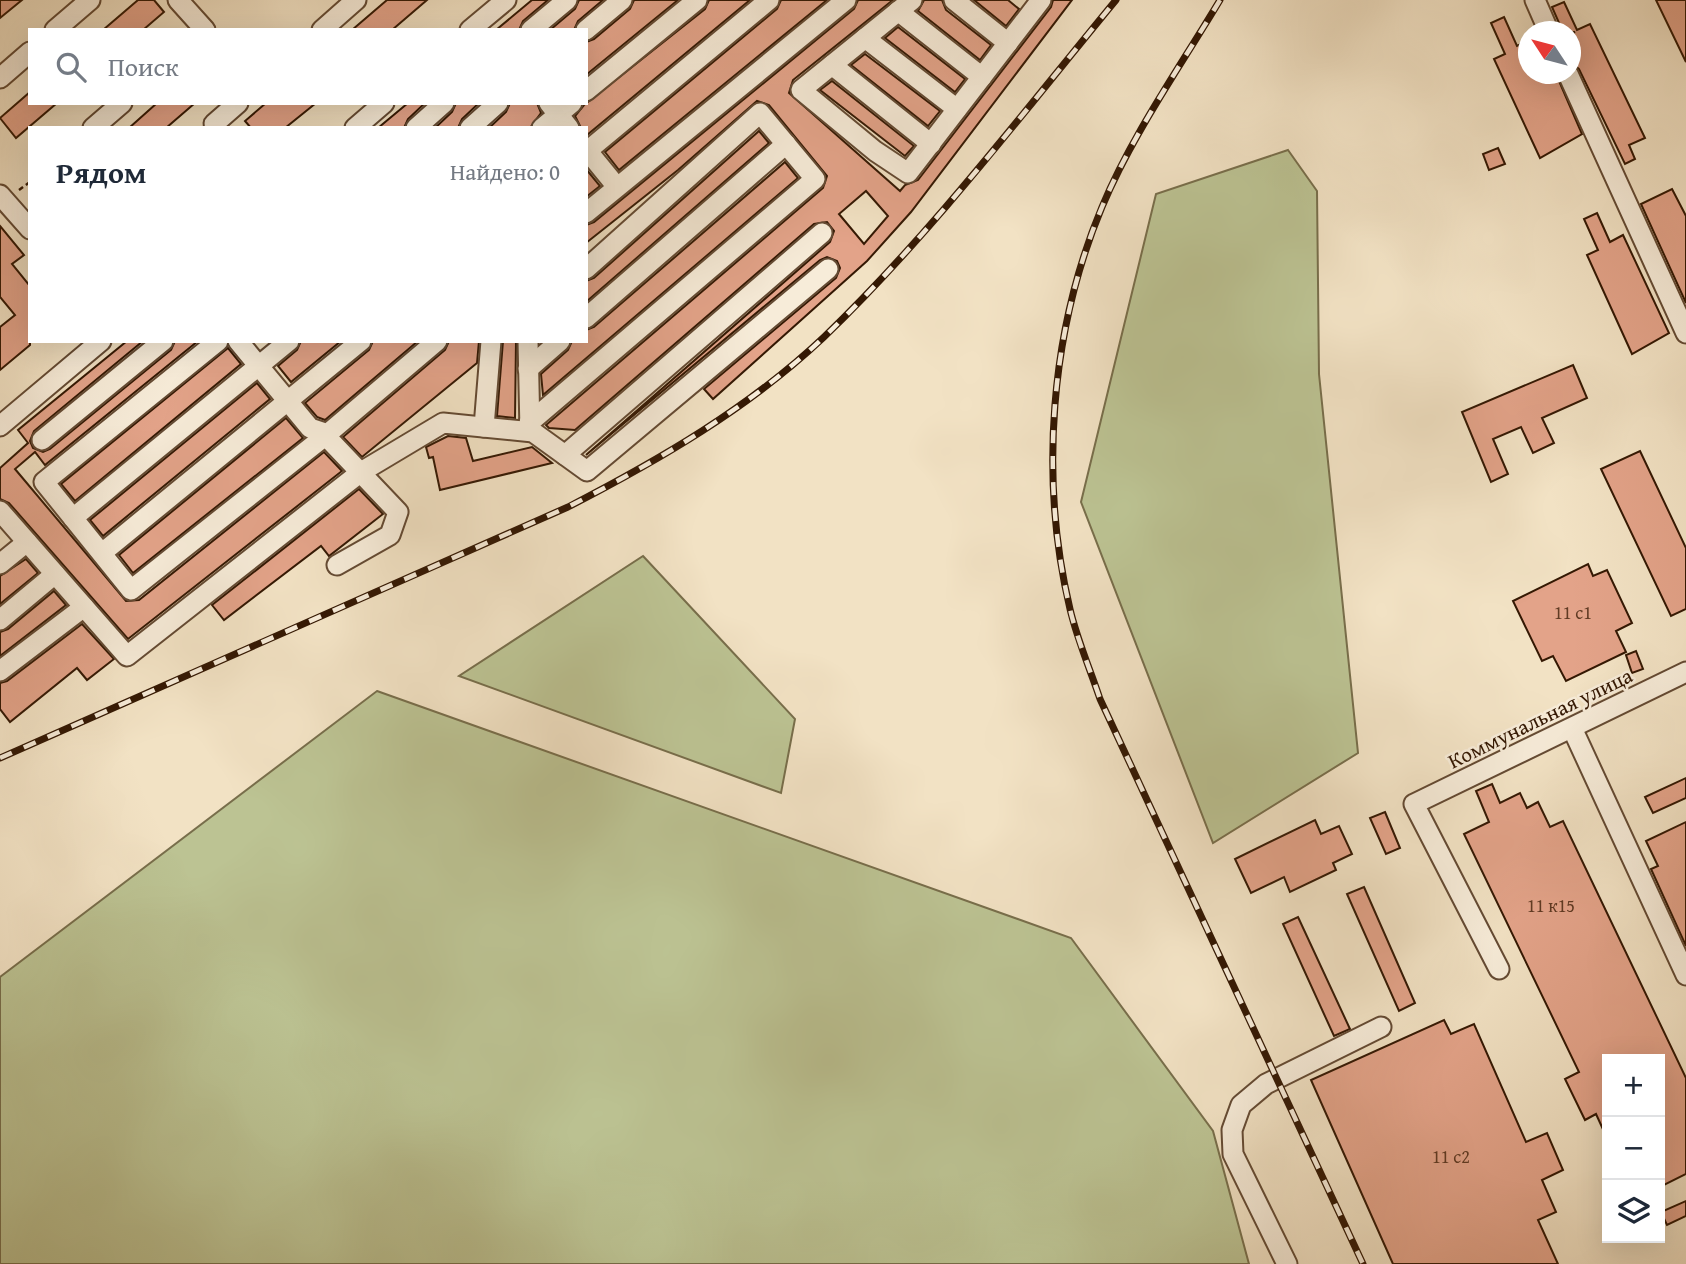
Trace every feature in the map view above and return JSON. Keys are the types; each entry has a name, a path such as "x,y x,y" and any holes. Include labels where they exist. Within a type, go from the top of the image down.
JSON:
{"street":[{"path":"57,28 90,0"},
{"path":"178,0 203,28"},
{"path":"324,28 356,0"},
{"path":"480,27 505,0"},
{"path":"533,28 567,0"},
{"path":"588,28 622,0"},
{"path":"588,89 697,0"},
{"path":"588,150 769,0"},
{"path":"588,212 846,0"},
{"path":"954,0 1008,43"},
{"path":"1535,0 1544,21"},
{"path":"982,77 905,6 802,90 875,151 908,173 931,144 1008,43 1034,3"},
{"path":"865,38 957,109"},
{"path":"0,78 28,54"},
{"path":"832,65 931,144"},
{"path":"1573,84 1686,333"},
{"path":"95,126 120,105"},
{"path":"216,126 214,124 236,105"},
{"path":"357,126 382,105"},
{"path":"418,126 442,105"},
{"path":"472,126 497,105"},
{"path":"544,126 562,112"},
{"path":"529,428 815,179 760,113 588,268"},
{"path":"588,316 786,144"},
{"path":"588,152 617,187"},
{"path":"2,201 28,224"},
{"path":"565,455 822,233"},
{"path":"0,512 127,656 361,472 443,423 529,428 587,471 828,269"},
{"path":"0,426 99,343"},
{"path":"42,440 161,343"},
{"path":"216,343 44,482 131,590 325,436 435,343"},
{"path":"240,343 310,428 325,436 398,512 390,536 337,565"},
{"path":"73,518 287,343"},
{"path":"102,554 359,343"},
{"path":"484,427 491,343"},
{"path":"528,343 529,428"},
{"path":"528,369 558,343"},
{"path":"0,564 27,542"},
{"path":"0,621 55,574"},
{"path":"0,671 84,607"},
{"name":"Коммунальная улица","path":"1499,969 1413,804 1686,672"},
{"path":"1572,728 1686,975"},
{"path":"1287,1264 1233,1154 1232,1130 1241,1105 1266,1084 1381,1027"}],"green space":[{"path":"1288,150 1317,191 1319,374 1358,753 1213,843 1081,502 1156,194"},
{"path":"643,556 795,719 781,793 459,676"},
{"path":"377,691 1071,938 1213,1131 1249,1264 0,1264 0,977"}],"building":[{"path":"0,0 22,0 0,18"},
{"path":"138,0 154,0 164,12 145,28 105,28"},
{"path":"387,0 427,0 394,28 354,28"},
{"path":"532,0 548,0 523,21 520,28 498,28"},
{"path":"579,0 603,0 578,21 575,28 552,28 575,9"},
{"path":"634,0 678,0 588,73 588,41 630,9"},
{"path":"709,0 750,0 588,134 588,126 580,126 575,116 584,105 588,105 588,102 705,9"},
{"path":"781,0 827,0 619,170 605,152 777,9"},
{"path":"858,0 893,0 793,80 789,93 900,191 905,185 918,180 1051,7 1053,0 1072,0 911,212 867,261 713,399 704,389 836,278 840,268 837,261 827,257 820,260 586,455 830,242 834,231 827,222 814,224 575,430 549,428 546,425 823,188 827,176 769,105 757,101 678,170 588,241 588,224 854,9","holes":["866,191 888,216 864,244 839,214"]},
{"path":"924,0 942,0 946,10 991,45 980,60 918,11"},
{"path":"974,0 1008,0 1019,9 1006,26"},
{"path":"1656,0 1686,0 1686,62"},
{"path":"1564,2 1573,21 1558,21 1552,7"},
{"path":"1504,17 1518,46 1518,84 1560,84 1582,134 1540,158 1494,59 1505,54 1491,23"},
{"path":"1590,24 1645,138 1629,145 1635,159 1625,164 1581,73 1581,28"},
{"path":"898,27 965,79 955,92 885,38"},
{"path":"865,54 940,111 928,126 851,65"},
{"path":"832,81 914,146 905,156 820,90"},
{"path":"28,94 28,105 55,105 16,138 0,118"},
{"path":"155,105 193,105 168,126 131,126"},
{"path":"264,105 314,105 287,126 249,126 245,121"},
{"path":"406,105 423,105 408,119 405,126 380,126"},
{"path":"455,105 477,105 462,119 459,126 437,126 452,112"},
{"path":"509,105 538,105 541,113 531,126 491,126 506,112"},
{"path":"759,131 769,143 588,300 588,280 594,278"},
{"path":"1498,148 1505,164 1489,170 1483,154"},
{"path":"785,162 798,178 543,395 541,374 568,350 571,343 588,343 588,329 594,327"},
{"path":"588,171 600,186 588,195"},
{"path":"1672,189 1686,216 1686,303 1641,204"},
{"path":"1597,213 1610,242 1623,235 1669,333 1632,354 1587,255 1598,250 1584,219"},
{"path":"0,226 24,255 12,264 28,284 30,345 0,370 0,327 15,315 0,297"},
{"path":"125,343 141,343 34,431 30,441 33,448 43,452 50,449 171,350 174,343 196,343 45,465 35,452 15,469 126,601 139,600 324,452 342,471 128,639 9,503 0,499 0,468 28,443 18,430"},
{"path":"300,343 339,343 291,382 278,366 297,350"},
{"path":"372,343 416,343 325,420 317,417 305,403 369,350"},
{"path":"448,343 479,343 477,363 362,457 343,437 445,350"},
{"path":"503,343 516,343 515,418 497,416"},
{"path":"228,348 241,364 75,501 61,484"},
{"path":"1573,365 1587,398 1542,418 1554,443 1533,453 1521,427 1493,439 1508,474 1491,482 1462,412"},
{"path":"257,383 270,399 103,536 90,520"},
{"path":"286,418 303,438 133,573 119,555"},
{"path":"448,436 466,438 473,461 532,447 552,463 440,490 433,457 429,458 426,447"},
{"path":"1640,451 1686,548 1686,609 1671,616 1601,469"},
{"path":"359,489 383,514 329,556 321,546 224,620 212,605"},
{"path":"26,559 38,573 0,604 0,576"},
{"path":"1588,564 1593,576 1607,570 1632,623 1616,631 1626,652 1566,681 1553,656 1542,661 1513,601"},
{"path":"54,591 66,605 0,656 0,632 8,629"},
{"path":"82,624 114,659 87,680 77,668 10,722 0,709 0,683 7,681"},
{"path":"1636,651 1643,669 1632,673 1626,655"},
{"path":"1686,778 1686,798 1653,813 1645,797"},
{"path":"1492,784 1500,803 1520,793 1527,808 1538,802 1550,827 1563,821 1686,1078 1686,1174 1665,1184 1665,1054 1602,1054 1602,1127 1596,1114 1585,1120 1565,1079 1579,1072 1464,834 1489,822 1476,791"},
{"path":"1385,812 1400,848 1386,854 1370,818"},
{"path":"1315,820 1321,834 1339,826 1352,854 1333,863 1336,870 1290,892 1284,877 1251,893 1235,859"},
{"path":"1686,822 1686,946 1651,869 1658,866 1646,841"},
{"path":"1364,887 1415,1003 1399,1011 1347,894"},
{"path":"1298,917 1350,1029 1334,1036 1283,924"},
{"path":"1444,1020 1451,1034 1474,1024 1526,1142 1547,1133 1563,1170 1542,1180 1556,1212 1538,1220 1558,1264 1393,1264 1311,1080"},
{"path":"1686,1201 1686,1216 1667,1225 1665,1210"}],"railway":[{"path":"0,758 568,507 636,471 734,410 824,337 902,257 975,173 1116,0"},
{"path":"1220,0 1127,154 1102,207 1084,255 1061,354 1055,406 1053,457 1060,559 1073,620 1100,699 1363,1264"}]}
